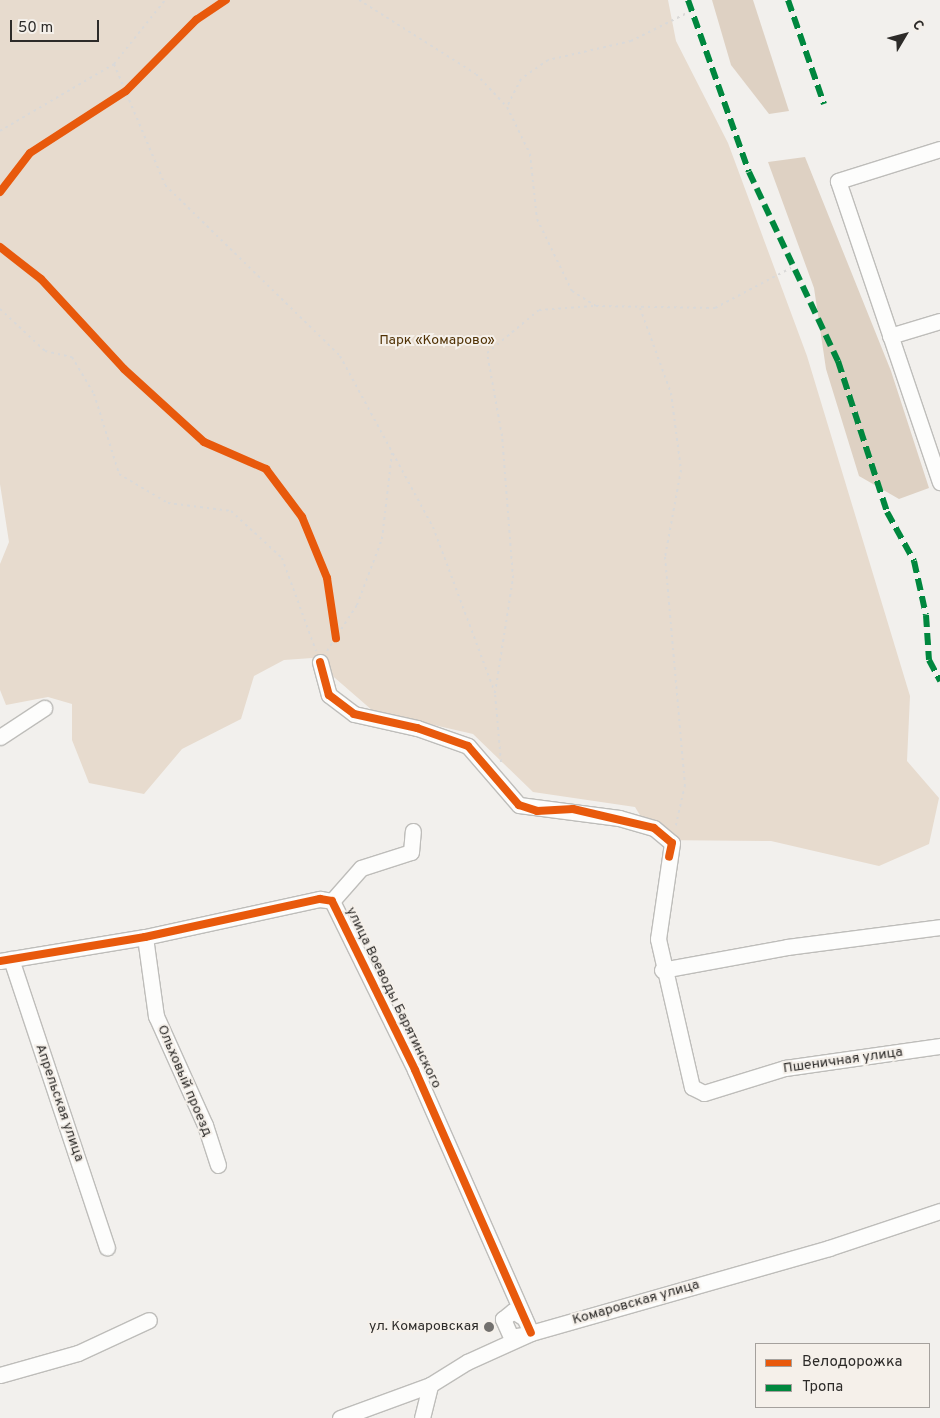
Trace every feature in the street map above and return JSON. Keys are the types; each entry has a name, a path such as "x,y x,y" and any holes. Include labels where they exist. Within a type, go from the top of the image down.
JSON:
{"street":[{"path":"940,149 838,181 940,482"},
{"path":"890,336 940,321"},
{"path":"320,662 329,695 354,714 417,728 468,746 502,782 519,805 619,818 654,828 671,850"},
{"path":"0,737 44,708"},
{"path":"332,901 360,868 411,852 412,831"},
{"name":"Пшеничная улица","path":"671,850 658,939 662,970 682,1061 692,1087 704,1093 784,1068 940,1046"},
{"name":"улица Воеводы Барятинского","path":"5,960 145,937 320,899 332,901 419,1079 524,1318 529,1334"},
{"path":"662,970 787,947 940,927"},
{"name":"Ольховый проезд","path":"145,937 156,1016 205,1125 218,1165"},
{"name":"Апрельская улица","path":"5,960 107,1246"},
{"name":"Комаровская улица","path":"340,1418 430,1385 467,1362 529,1334 829,1248 940,1211"},
{"path":"524,1318 513,1311 503,1319 511,1337 529,1334"},
{"path":"0,1375 78,1353 149,1320"},
{"path":"422,1418 430,1385"}],"path":[{"path":"0,131 114,64 165,0"},
{"path":"359,0 476,74 508,107 530,154 537,219 572,291 596,306"},
{"path":"508,107 521,79 548,60 631,41 692,11"},
{"path":"114,64 122,93 165,185 340,356 433,527 495,692"},
{"path":"122,93 132,84"},
{"path":"502,782 495,692 513,578 502,436 487,353 539,310 596,306 715,308 791,268"},
{"path":"640,307 671,393 681,470 665,557 685,785 671,850"},
{"path":"0,309 45,351 72,357 94,394 119,474 168,503 231,511 282,558 320,662"},
{"path":"320,662 357,605 382,539 392,452"},
{"path":"333,621 336,638"}],"green space":[{"name":"Парк «Комарово»","path":"0,0 668,0 676,41 728,143 807,356 910,696 907,761 939,798 929,844 879,866 771,841 655,840 635,807 533,792 473,734 373,711 312,658 284,660 254,676 241,719 182,749 144,794 89,783 72,740 72,704 48,697 6,705 0,690 0,564 9,542 0,484"}],"shaded area":[{"path":"712,0 753,0 789,111 769,114 731,65"},
{"path":"805,157 891,371 929,488 899,499 859,476 826,369 814,288 768,162"}],"marked path":[{"path":"688,0 749,172 838,361 887,512 914,561 926,615 929,660 940,681"},
{"path":"788,0 824,104"}],"cycle path":[{"path":"0,192 30,153 126,91 196,20 226,0"},
{"path":"0,247 41,279 124,369 204,442 266,469 302,517 327,578 336,638"},
{"path":"320,662 329,695 354,714 417,728 468,746 519,805 537,811 573,809 654,828 672,843 669,857"},
{"path":"0,961 145,937 320,899 332,901 415,1070 531,1333"}],"place":[{"name":"ул. Комаровская","path":"489,1327"}]}
